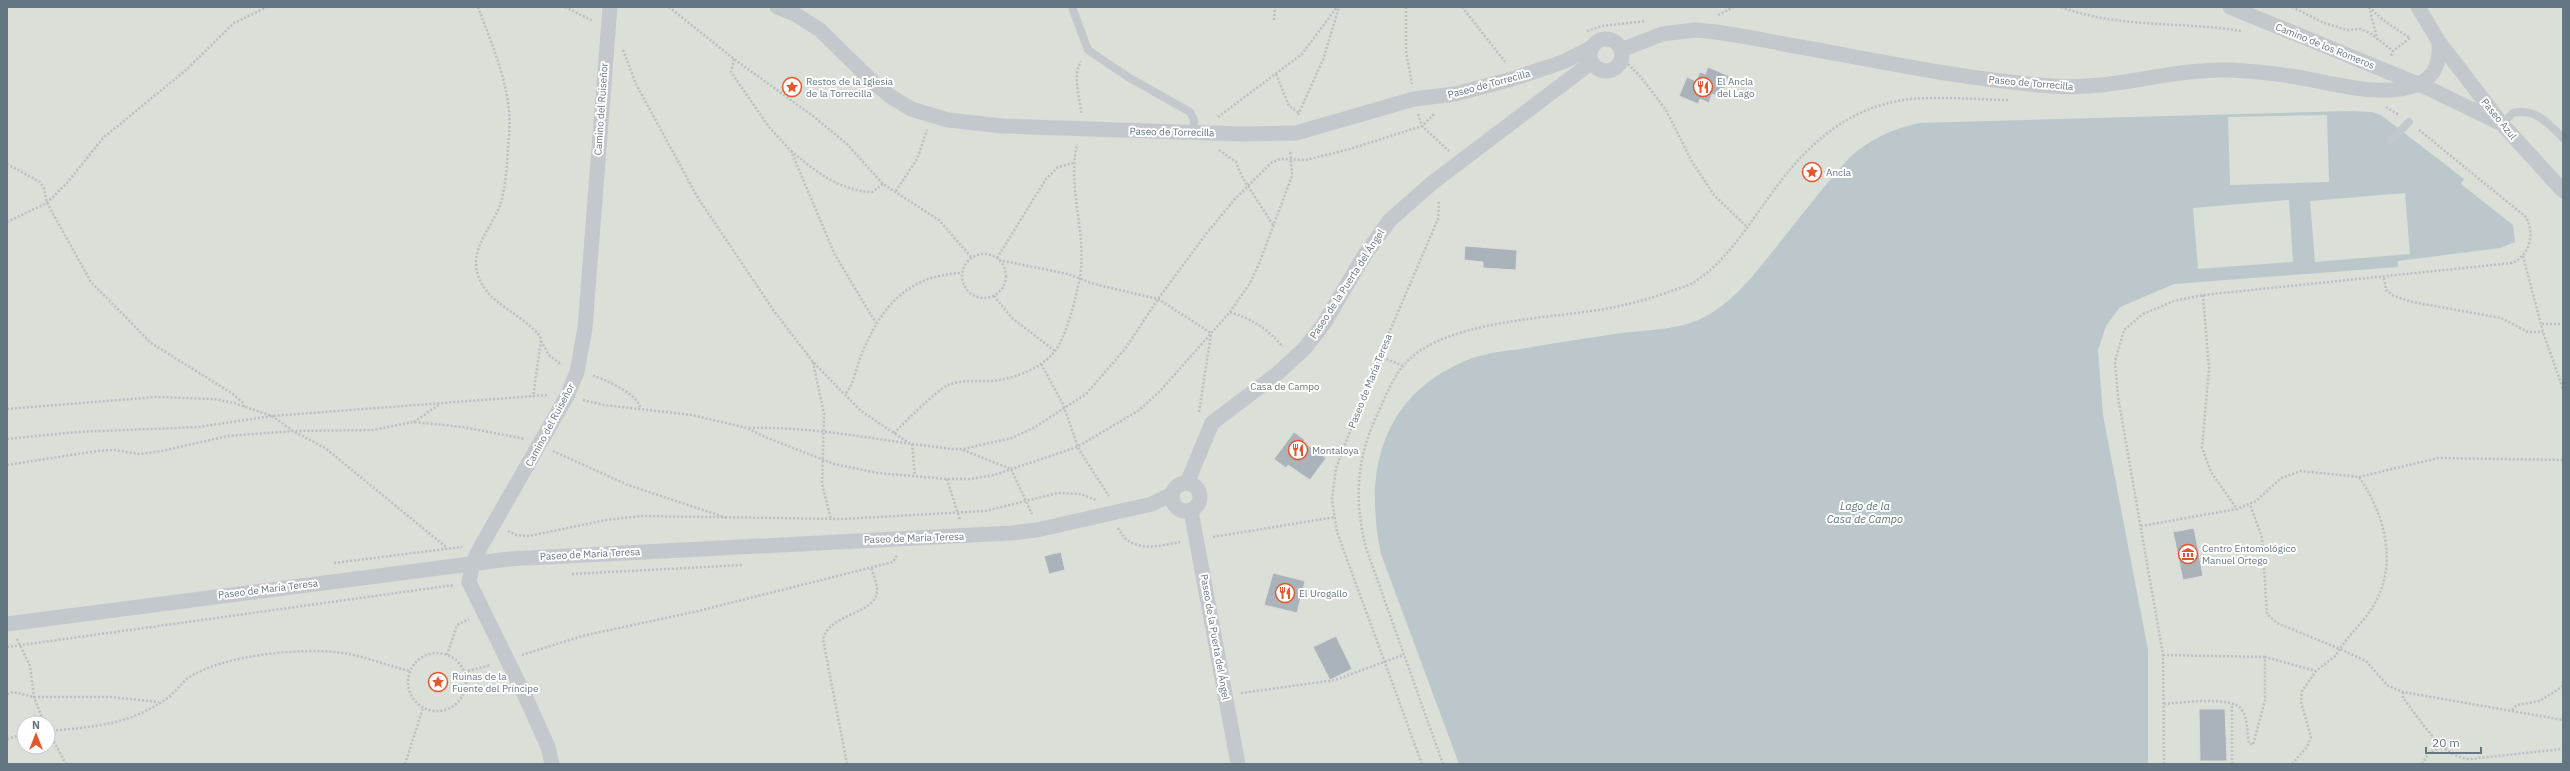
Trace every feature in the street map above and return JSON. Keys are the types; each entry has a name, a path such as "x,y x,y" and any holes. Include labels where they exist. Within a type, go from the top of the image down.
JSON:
{"street":[{"name":"Camino del Ruiseñor","path":"469,582 473,562 493,524 541,445 567,396 577,372 585,328 607,28 610,7"},
{"name":"Paseo de Torrecilla","path":"778,7 795,14 820,30 890,96 910,109 930,116 1003,126 1082,130 1194,126 1213,134 1292,133 1414,99 1455,94 1512,79 1591,55"},
{"name":"Camino de los Romeros","path":"2230,7 2419,84 2502,124"},
{"name":"Paseo Azul","path":"2418,7 2439,42 2502,124 2563,191"},
{"name":"Paseo de Torrecilla","path":"1621,54 1662,34 1690,29 1708,30 1955,75 2052,86 2094,86 2183,71 2214,70 2290,76 2373,90 2391,90 2419,84 2431,75 2439,63 2439,42"},
{"name":"Paseo de Torrecilla","path":"1606,39 1615,42 1621,54 1617,67 1607,71 1598,69 1591,55 1597,42 1606,39"},
{"name":"Paseo de la Puerta del Ángel","path":"1188,483 1212,423 1278,373 1304,349 1323,325 1377,236 1403,207 1432,183 1454,157 1591,55"},
{"path":"1188,483 1194,485 1200,497 1196,508 1190,511 1181,511 1175,507 1172,494 1179,484 1188,483"},
{"name":"Paseo de María Teresa","path":"8,624 473,562 895,538 963,536 1037,530 1109,508 1152,504 1172,494"},
{"name":"Paseo de la Puerta del Ángel","path":"1190,511 1197,539 1238,764"},
{"path":"469,582 548,747 552,764"}],"lane":[{"path":"1072,7 1088,50 1128,77 1190,112 1194,126"},
{"path":"2502,124 2513,113 2530,112 2540,116 2563,138"},
{"path":"2390,141 2409,122"}],"path":[{"path":"7,222 47,203 67,183 103,138 186,70 234,23 267,7"},
{"path":"478,7 501,72 510,114 500,204 482,239 476,261 477,270 488,294 540,336 541,340 533,396"},
{"path":"565,7 607,28 626,54 636,84 698,198 774,311 813,362 846,393 861,410 911,444 915,476"},
{"path":"669,7 734,59 813,116 847,144 883,184 939,220 972,258"},
{"path":"1274,20 1275,7"},
{"path":"1194,126 1215,118 1276,74 1307,49 1338,7"},
{"path":"7,439 77,432 198,427 272,416 533,396 567,396 604,405 692,415 747,428 765,437 822,460 851,468 947,479 994,475 1077,447 1138,411 1160,391 1230,312 1250,282 1292,176 1290,161 1292,133 1296,119 1323,60 1338,7"},
{"path":"1406,7 1406,51 1414,99 1422,126 1454,157"},
{"path":"1462,7 1502,55 1512,79"},
{"path":"2061,7 2086,16 2140,24 2216,26 2243,31"},
{"path":"2292,7 2300,13 2348,30 2360,29 2370,33 2393,51"},
{"path":"2299,7 2300,13"},
{"path":"2369,7 2374,31 2378,40"},
{"path":"2369,7 2383,20 2410,38 2393,51 2389,59 2394,62"},
{"path":"1582,34 1602,26 1649,21"},
{"path":"894,433 945,387 964,381 1000,380 1041,364 1055,351 1065,328 1079,278 1081,243 1073,163 1078,139 1082,130 1077,92 1079,66 1088,50"},
{"path":"1621,54 1666,110 1691,160 1714,195 1747,227"},
{"path":"734,59 731,72 769,127 791,151 826,177 853,190 872,192 883,184"},
{"path":"1276,74 1289,106 1299,114"},
{"path":"963,449 1012,438 1065,409 1092,389 1125,349 1158,299 1206,234 1249,185 1271,163 1280,159 1290,161 1306,160 1350,149 1422,126 1455,94"},
{"path":"1443,764 1366,548 1361,526 1357,494 1362,456 1373,424 1403,366 1420,351 1440,340 1474,328 1615,308 1654,298 1695,282 1730,251 1775,189 1827,131 1863,110 1886,103 1913,99 2011,100"},
{"path":"2164,764 2163,655 2118,398 2115,362 2118,344 2124,330 2143,314 2174,301 2203,295 2384,278 2512,263 2523,255 2531,237 2526,217 2409,122 2382,104"},
{"path":"896,191 917,159 923,145 930,116"},
{"path":"1213,134 1215,147 1236,162 1273,225"},
{"path":"1454,157 1455,147"},
{"path":"791,151 835,255 876,323"},
{"path":"1443,157 1454,157"},
{"path":"998,259 1046,180 1058,167 1073,163"},
{"path":"7,164 40,182 44,188 47,203 91,282 151,343 233,394 240,400 244,407"},
{"name":"Paseo de María Teresa","path":"1422,764 1337,532 1332,500 1336,468 1379,356 1438,219 1439,198 1432,183"},
{"path":"998,259 1005,270 1006,282 994,296 980,298 968,292 964,286 962,273 964,267 972,258 985,254 998,259 1079,278 1094,284 1158,299 1211,333"},
{"path":"2523,255 2543,332 2563,389"},
{"path":"846,393 876,323 897,298 919,281 939,274 962,273"},
{"path":"2384,278 2386,290 2402,299 2501,318 2528,332 2543,332"},
{"path":"2203,295 2209,370 2202,448 2211,472 2237,509"},
{"path":"994,296 1012,318 1055,351"},
{"path":"1230,312 1244,317 1268,330 1285,350 1290,346"},
{"path":"2542,324 2563,324"},
{"path":"1201,406 1211,333"},
{"path":"1379,356 1403,366"},
{"path":"813,362 824,414 822,484 831,519"},
{"path":"1041,364 1065,409 1077,447 1109,508 1122,537 1138,546 1159,546 1335,517"},
{"path":"7,410 156,397 214,399 244,407 272,416 293,431 325,448 446,547"},
{"path":"414,422 441,404"},
{"path":"7,465 97,451 114,450 140,454 161,451 228,436 293,431 373,430 414,422 514,436 541,445 628,485 727,518"},
{"path":"747,428 770,427 823,432 911,444 963,449 1011,469 1037,530"},
{"path":"2141,526 2237,509 2250,504 2282,478 2301,471 2359,476 2438,458 2563,460"},
{"path":"2292,764 2307,747 2310,737 2301,702 2302,691 2316,671 2335,656 2376,603 2386,568 2386,542 2381,522 2375,503 2359,476"},
{"path":"947,479 963,536"},
{"path":"493,524 516,536 529,536 606,520 641,516 831,519 958,514 985,512 1025,500 1058,493 1081,494 1098,501 1109,508"},
{"path":"2250,504 2262,538 2267,614 2277,623 2366,661 2387,685 2403,692 2563,720"},
{"path":"464,672 582,636 698,611 893,562 897,557 895,538"},
{"path":"847,764 823,640 826,631 834,622 864,608 874,600 877,592 871,567"},
{"path":"7,647 250,612 417,592 469,582"},
{"path":"447,655 459,623 483,613"},
{"path":"8,624 30,666 34,697 41,715"},
{"path":"56,730 99,727 131,719 169,697 188,678 216,666 256,656 317,650 344,653 410,671"},
{"path":"439,653 447,655 460,665 464,672 465,690 456,704 440,711 423,708 411,696 408,679 410,671 422,657 439,653"},
{"path":"1225,695 1335,680 1384,660 1403,655"},
{"path":"2163,655 2265,657 2316,671"},
{"path":"2164,704 2203,701 2232,704 2242,709 2249,741 2254,744 2265,700 2265,657"},
{"path":"2512,710 2517,705 2540,701 2563,686"},
{"path":"7,694 13,692 34,697 111,697 161,702"},
{"path":"2403,692 2403,698 2442,746 2458,758 2470,759 2563,749"},
{"path":"2232,704 2232,764"},
{"path":"405,764 412,736 423,708"},
{"path":"56,746 66,764"},
{"path":"2422,764 2430,754 2442,746"}],"green space":[{"name":"Casa de Campo","path":"7,7 2563,7 2563,764 7,764"}],"water":[{"name":"Lago de la Casa de Campo","path":"2350,111 2372,112 2381,115 2464,179 2461,184 2513,225 2515,242 2500,248 2398,261 2398,267 2174,284 2120,307 2106,326 2098,350 2103,415 2148,650 2148,764 1459,764 1381,554 1376,523 1375,492 1378,464 1386,437 1399,413 1417,392 1440,374 1476,357 1495,352 1621,333 1675,327 1697,321 1706,316 1727,302 1745,285 1850,157 1883,135 1920,123","holes":["2327,115 2329,182 2230,185 2228,117","2405,193 2410,254 2315,262 2310,201","2289,200 2293,262 2198,269 2193,208"]}],"building":[{"name":"El Ancla del Lago","path":"1708,67 1729,76 1720,97 1712,94 1709,103 1700,99 1698,104 1679,96 1687,77 1696,81 1700,72 1705,74"},
{"path":"1465,246 1517,250 1516,270 1483,268 1483,262 1464,260"},
{"name":"Montaloya","path":"1294,432 1305,440 1303,442 1326,458 1310,480 1288,465 1286,468 1274,459"},
{"name":"Centro Entomológico Manuel Ortego","path":"2194,528 2203,576 2183,580 2173,532"},
{"path":"1061,552 1065,570 1049,574 1044,556"},
{"name":"El Urogallo","path":"1273,573 1305,581 1297,613 1264,605"},
{"path":"1336,636 1352,669 1330,680 1313,647"},
{"path":"2199,709 2225,709 2227,761 2200,761"}],"place":[{"name":"Restos de la Iglesia de la Torrecilla","path":"792,87"},
{"name":"El Ancla del Lago","path":"1703,87"},
{"name":"Ancla","path":"1812,172"},
{"name":"Montaloya","path":"1298,450"},
{"name":"Centro Entomológico Manuel Ortego","path":"2188,554"},
{"name":"El Urogallo","path":"1285,593"},
{"name":"Ruinas de la Fuente del Príncipe","path":"438,682"}]}
